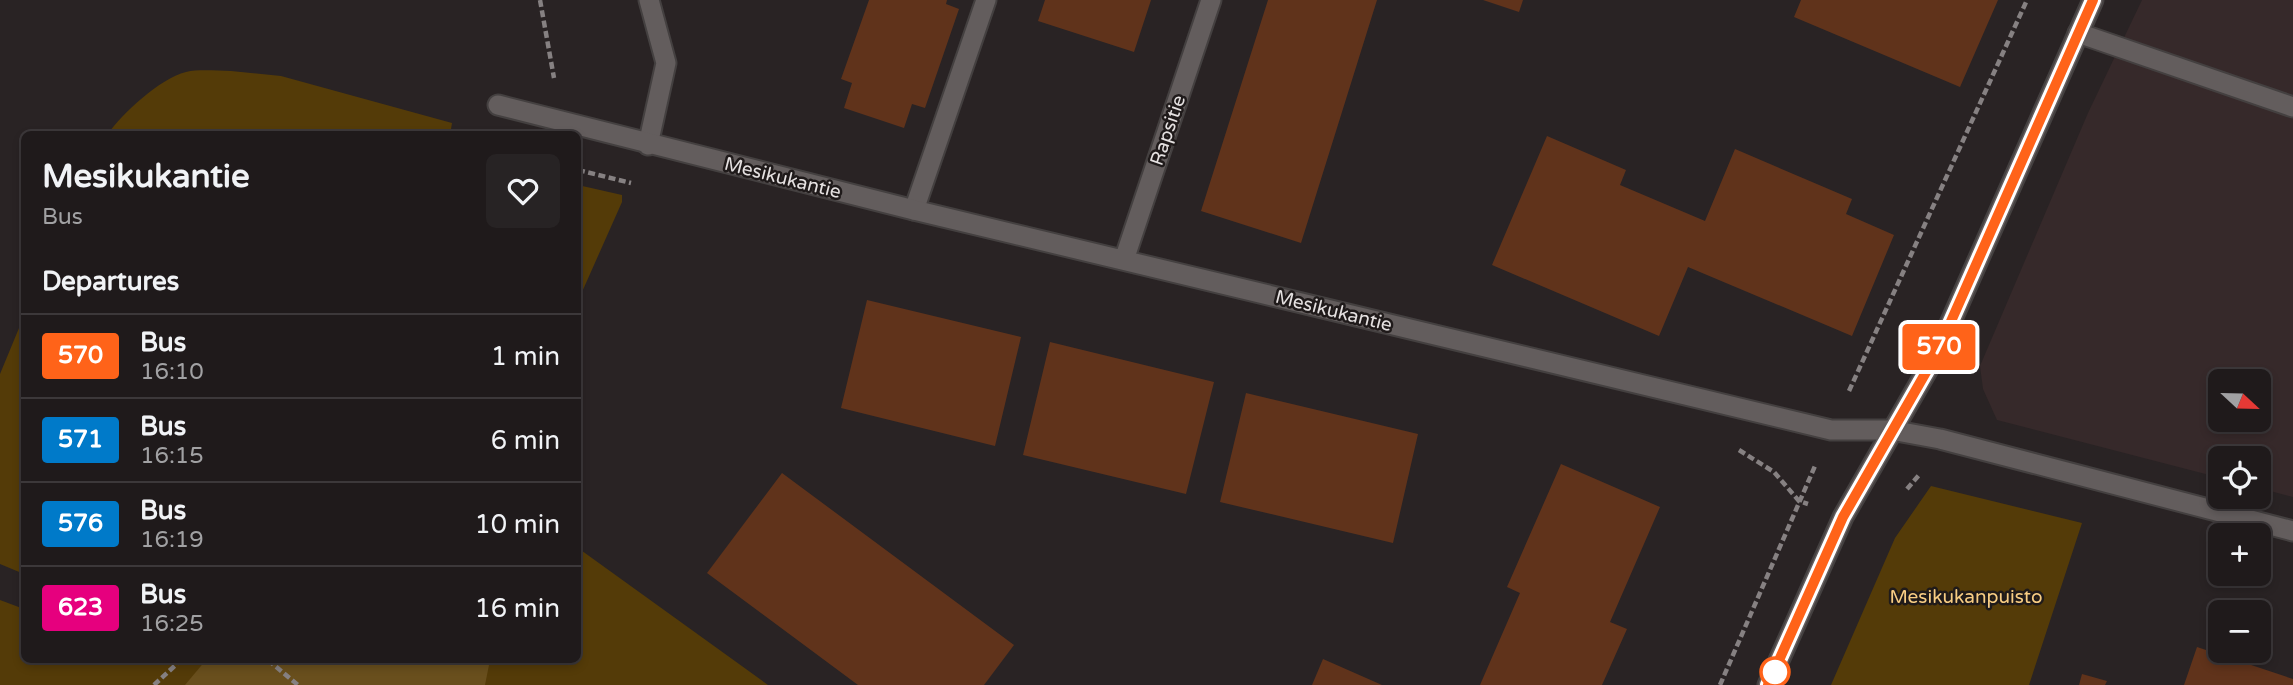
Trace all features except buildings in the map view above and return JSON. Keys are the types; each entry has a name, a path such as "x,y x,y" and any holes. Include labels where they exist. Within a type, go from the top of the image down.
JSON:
{"street":[{"path":"648,145 666,63 649,0"},
{"path":"914,210 986,0"},
{"name":"Rapsitie","path":"1124,260 1211,0"},
{"path":"1768,685 1843,517 1937,353 2093,0"},
{"path":"2078,33 2293,107"},
{"name":"Mesikukantie","path":"498,106 914,210 1831,430 1891,430 1940,439 2293,531"}],"path":[{"path":"540,0 554,76 553,120"},
{"path":"1720,685 1799,501 2027,0"},
{"path":"581,171 642,185"},
{"path":"1738,450 1774,472 1799,501 1843,517"},
{"path":"154,685 178,663"},
{"path":"272,663 298,685"}],"shaded area":[{"path":"2142,0 2293,0 2293,497 2271,491 2271,446 2208,446 2208,475 1997,420 1983,389 1980,366 2088,113"},
{"path":"203,663 489,663 485,685 185,685"}],"green space":[{"path":"186,72 281,76 452,123 451,131 110,131 142,98 165,82"},
{"path":"581,186 622,195 622,202 581,294"},
{"path":"21,323 21,573 0,564 0,374"},
{"name":"Mesikukanpuisto","path":"1931,486 2082,523 2029,685 1831,685 1895,538"},
{"path":"581,550 768,685 0,685 0,600 21,608 21,663 581,663"}],"bus line":[{"name":"570","path":"1768,685 1843,517 1937,353 2093,0"}]}
